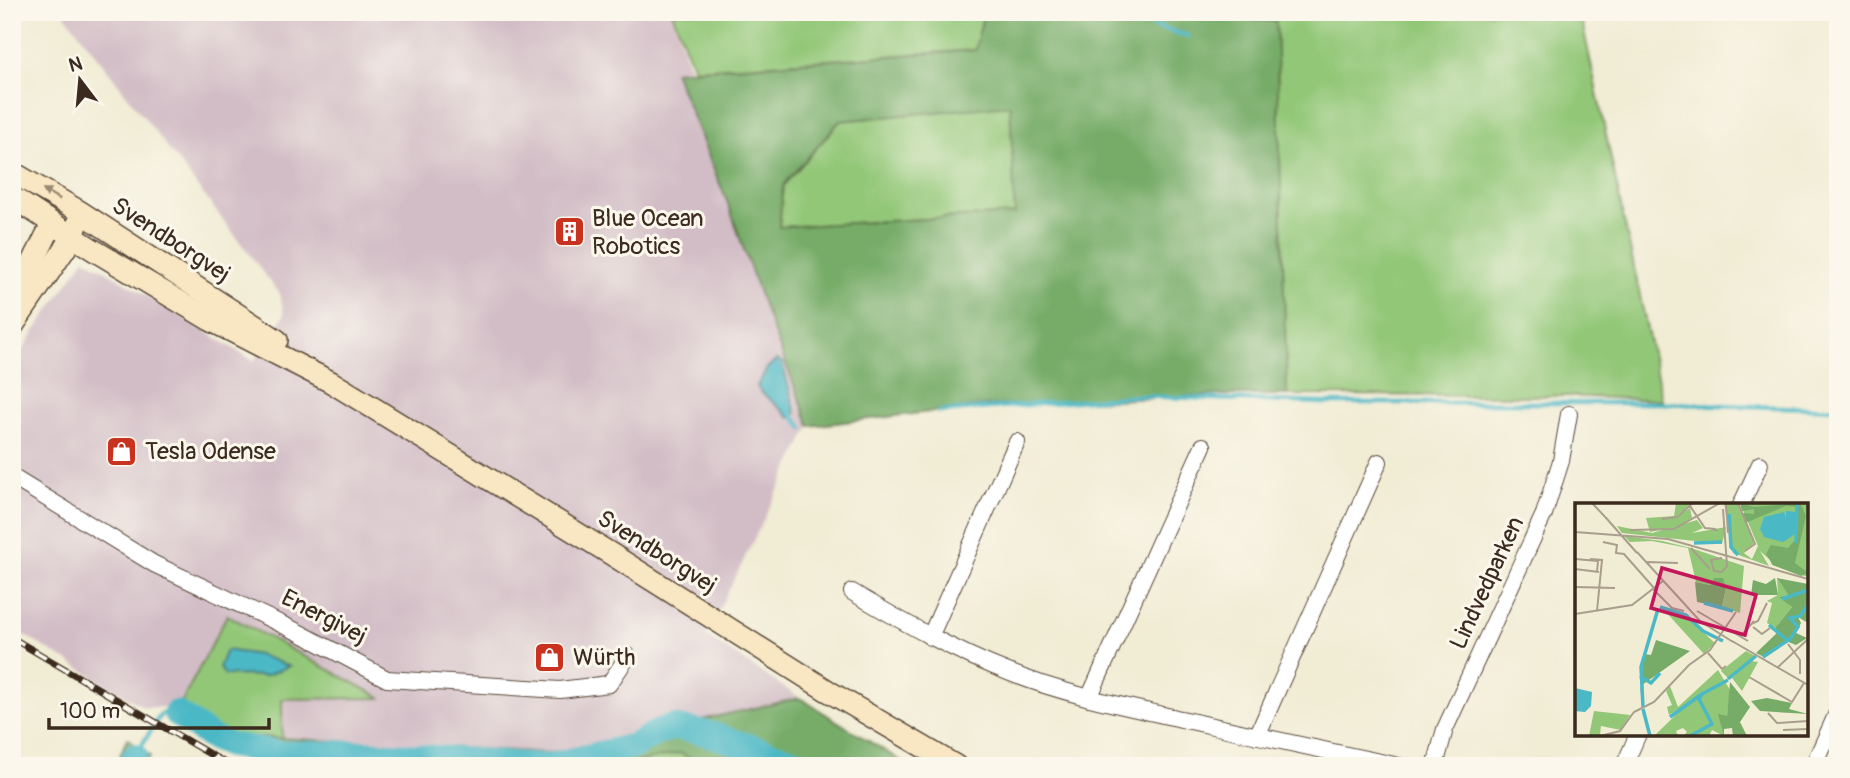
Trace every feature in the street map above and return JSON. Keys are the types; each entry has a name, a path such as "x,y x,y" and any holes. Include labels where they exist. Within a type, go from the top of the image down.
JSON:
{"main road":[{"name":"Svendborgvej","path":"12,172 76,225 210,320 331,382 828,691 956,766"},
{"name":"Svendborgvej","path":"12,197 51,224 76,225 257,328 294,350 331,382"},
{"path":"12,304 51,224"},
{"path":"12,327 76,225"}],"street":[{"name":"Lindvedparken","path":"1435,766 1445,729 1544,513 1561,461 1569,414"},
{"path":"930,637 1017,442"},
{"path":"1088,698 1203,446"},
{"path":"1257,736 1379,462"},
{"path":"1742,503 1760,464"},
{"name":"Energivej","path":"12,477 155,564 298,632 387,679 560,690 609,684 628,656"},
{"path":"852,592 930,637 1009,673 1088,698 1399,766"},
{"path":"1813,766 1838,711"},
{"path":"1624,766 1638,736"}],"shaded area":[{"path":"63,12 671,12 810,426 706,636 800,698 551,753 240,736 179,708 144,707 12,628 12,365 85,258 254,361 284,315 280,294"}],"green space":[{"path":"672,12 984,12 975,50 694,69"},
{"path":"984,12 1193,12 1195,18 1276,21 1287,395 1221,395 982,406 810,426 762,302 729,206 674,71 975,50","holes":["1010,105 1015,214 779,227 783,185 840,121"]},
{"path":"1193,12 1580,12 1662,400 1564,396 1287,395 1276,22 1195,18"},
{"path":"1010,104 1016,214 779,227 783,186 840,121"},
{"path":"227,615 382,698 282,699 282,754 229,745 212,738 176,713"},
{"path":"800,698 909,766 705,766 680,753 619,766 281,766 240,736 551,753"},
{"path":"127,738 150,756 144,766 116,766"},
{"path":"680,753 705,766 619,766"}],"water":[{"path":"777,360 782,363 796,413 791,418 757,386 768,367"},
{"path":"226,650 259,655 289,666 265,676 225,675 219,667"}],"waterway":[{"path":"1134,12 1154,26 1188,36"},
{"path":"939,412 1137,396 1323,403 1659,403 1838,409"},
{"path":"793,416 803,428"},
{"path":"135,756 161,714 171,710 176,713"},
{"path":"176,713 212,738 229,745 282,754 362,753 545,766"},
{"path":"550,766 634,746 673,727 706,733 810,766"},
{"path":"130,766 135,756"}],"railway":[{"path":"12,638 230,766"}],"place":[{"name":"Blue Ocean Robotics","path":"569,232"},
{"name":"Tesla Odense","path":"122,451"},
{"name":"Würth","path":"550,657"}]}
